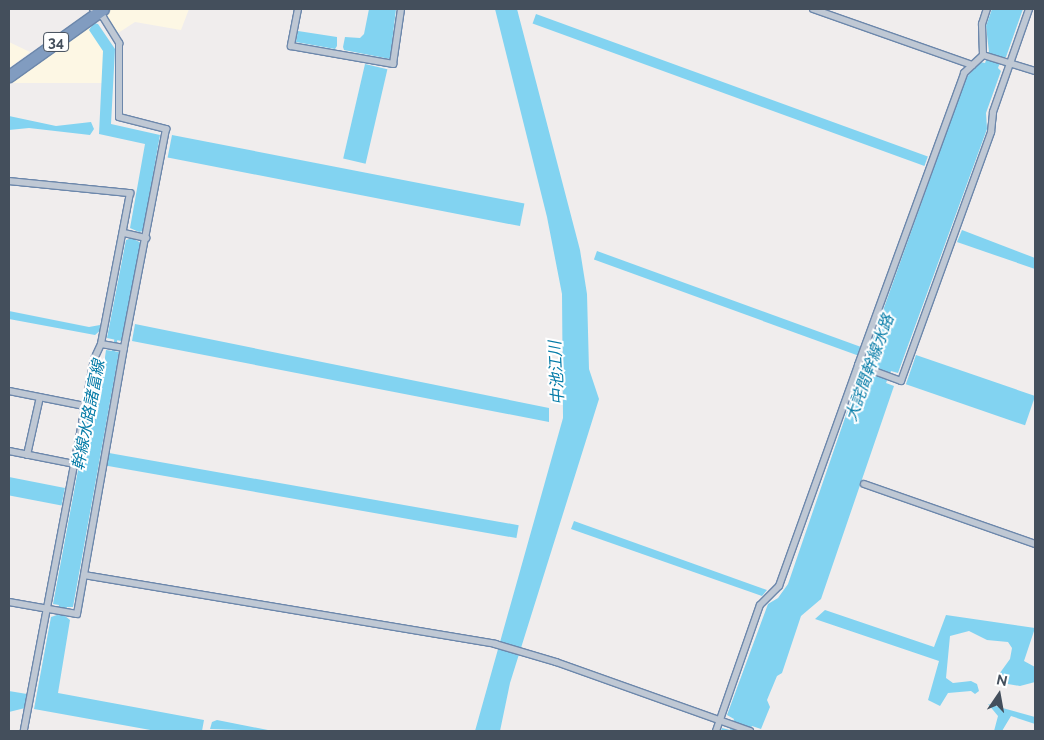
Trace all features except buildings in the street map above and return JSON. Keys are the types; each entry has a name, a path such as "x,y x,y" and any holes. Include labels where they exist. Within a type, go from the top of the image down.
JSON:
{"highway":[{"name":"34","path":"9,76 98,10"}],"street":[{"path":"298,9 291,46 393,64 401,9"},
{"path":"813,9 972,65"},
{"path":"716,731 760,605 779,586 964,73 983,55 982,24 987,9"},
{"path":"858,365 901,381 992,132 992,112 1006,63 1029,9"},
{"path":"9,602 77,614 121,347 128,331 143,238 166,129 119,117 119,43 98,10"},
{"path":"983,55 1035,71"},
{"path":"9,181 130,193 127,234 101,344 94,359 24,731"},
{"path":"127,234 143,238"},
{"path":"101,344 121,347"},
{"path":"9,391 85,406"},
{"path":"26,455 40,397"},
{"path":"9,451 74,464"},
{"path":"864,484 1035,544"},
{"path":"84,575 495,644 528,652 750,731"}],"shaded area":[{"path":"110,9 189,9 181,30 135,22 112,37 98,18"},
{"path":"89,27 106,51 105,83 11,83"},
{"path":"9,42 30,52 9,68"}],"water":[{"path":"369,9 396,9 390,59 344,50 345,37 360,38 364,34"},
{"path":"495,9 517,9 580,250 587,294 589,369 599,399 510,683 500,731 475,731 563,418 562,294 547,217"},
{"path":"992,9 1023,9 1006,57 1002,57 998,68 1001,71 986,113 987,129 898,373 891,371 886,383 894,386 821,599 801,616 782,673 777,676 767,700 770,707 761,729 752,726 750,731 721,731 722,728 730,730 734,719 727,715 768,604 778,598 788,584 860,374 868,377 873,364 865,361 966,78 980,62 985,63 989,52 986,26"},
{"path":"536,14 928,157 924,166 533,23"},
{"path":"94,23 98,24 115,49 111,124 160,135 143,231 139,232 130,228 145,144 99,134 103,51 89,30"},
{"path":"298,31 337,37 337,46 335,49 296,42"},
{"path":"365,64 387,69 366,164 343,159"},
{"path":"9,116 56,126 91,122 94,129 90,135 29,128 9,130"},
{"path":"172,135 524,204 520,226 168,158"},
{"path":"962,230 1035,258 1035,269 957,242"},
{"path":"132,238 141,243 121,341 107,338 126,240"},
{"path":"597,251 861,347 858,356 594,259"},
{"path":"9,311 89,327 100,325 102,329 95,335 9,319"},
{"path":"135,324 549,408 549,422 132,341"},
{"path":"106,350 119,352 73,607 67,607 65,616 70,620 58,693 204,720 202,731 156,731 34,709 51,617 57,615 59,605 53,604 98,363 104,364"},
{"path":"916,355 1035,396 1025,425 906,384"},
{"path":"109,453 519,525 516,538 107,466"},
{"path":"9,477 65,488 62,506 9,495"},
{"path":"574,521 767,590 762,596 571,529"},
{"path":"825,610 934,647 946,615 1035,628 1024,661 1035,667 1035,682 1020,686 1002,683 997,677 1010,659 1012,648 1008,642 987,640 969,631 950,636 946,678 953,683 971,681 977,684 979,691 975,694 971,691 948,693 940,706 928,700 939,661 815,619"},
{"path":"9,691 27,694 25,708 9,712"},
{"path":"988,704 1035,717 1035,724 1011,716 1002,731 994,731 998,716"},
{"path":"217,720 273,731 210,729 212,722"}],"waterway":[{"name":"幹線水路諸富線","path":"112,354 116,337"}],"water label":[{"name":"大詫間幹線水路","path":"870,368"},
{"name":"中池江川","path":"557,373"}]}
